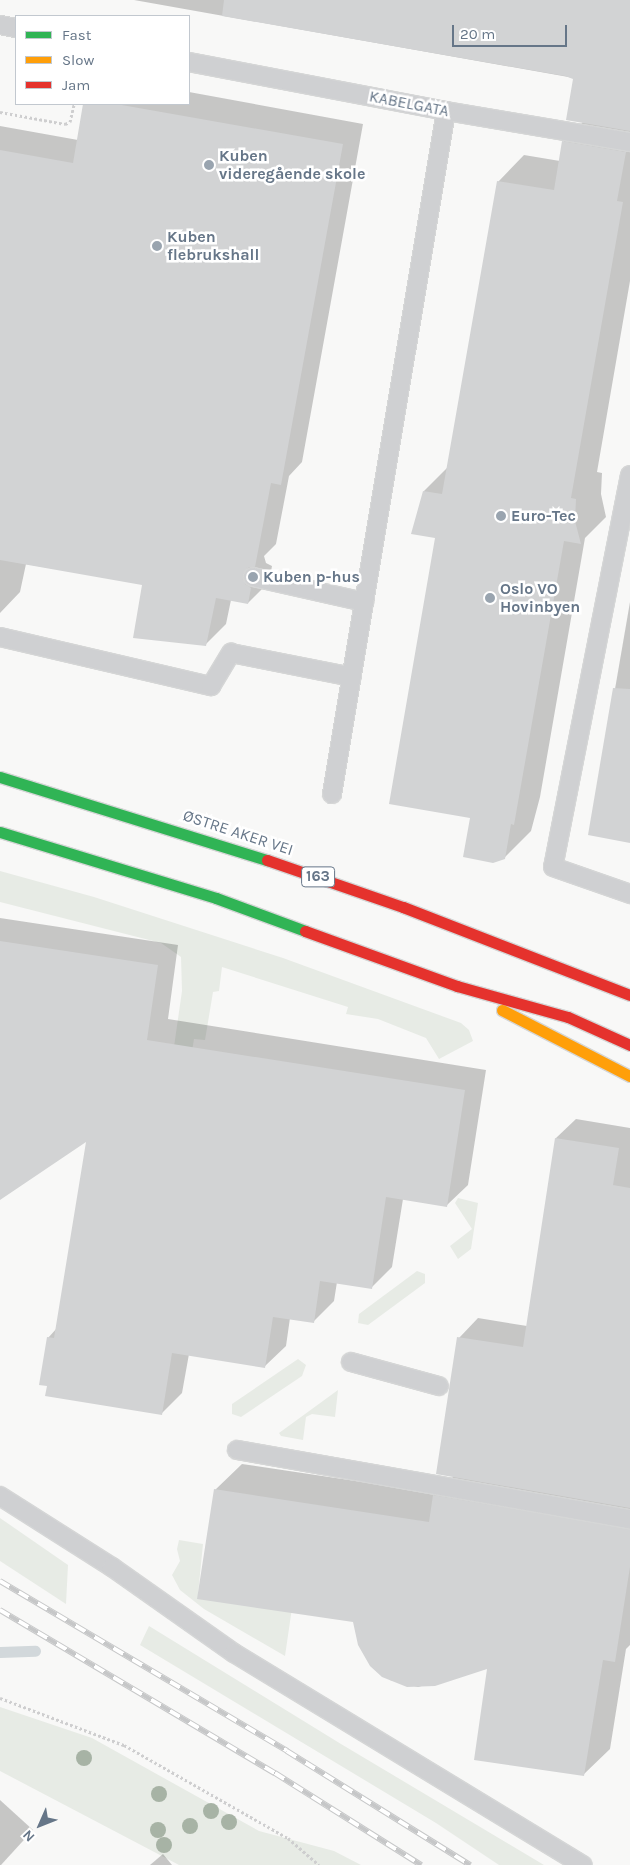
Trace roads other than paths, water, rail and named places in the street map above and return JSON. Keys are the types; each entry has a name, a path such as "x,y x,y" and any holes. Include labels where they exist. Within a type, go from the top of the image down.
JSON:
{"highway":[{"name":"ØSTRE AKER VEI","path":"0,777 242,851 403,907 630,995"},
{"path":"0,832 216,898 457,986 568,1017 630,1045"},
{"path":"457,986 630,1076"}],"lane":[{"path":"0,25 15,28"},
{"name":"KABELGATA","path":"190,62 446,112 630,142"},
{"path":"332,794 446,112"},
{"path":"630,475 553,867 630,894"},
{"path":"254,577 364,602"},
{"path":"0,637 211,686 231,653 352,677"},
{"path":"352,1362 439,1386"},
{"path":"237,1450 630,1518"},
{"path":"0,1496 112,1567 234,1653 583,1865"}],"waterway":[{"path":"0,1652 35,1651"}],"railway":[{"path":"0,1581 287,1751 470,1865"},
{"path":"0,1610 275,1773 421,1865"}],"place":[{"name":"Kuben videregående skole","path":"209,165"},
{"name":"Kuben flebrukshall","path":"157,246"},
{"name":"Euro-Tec","path":"501,516"},
{"name":"Kuben p-hus","path":"253,577"},
{"name":"Oslo VO Hovinbyen","path":"490,598"}]}
